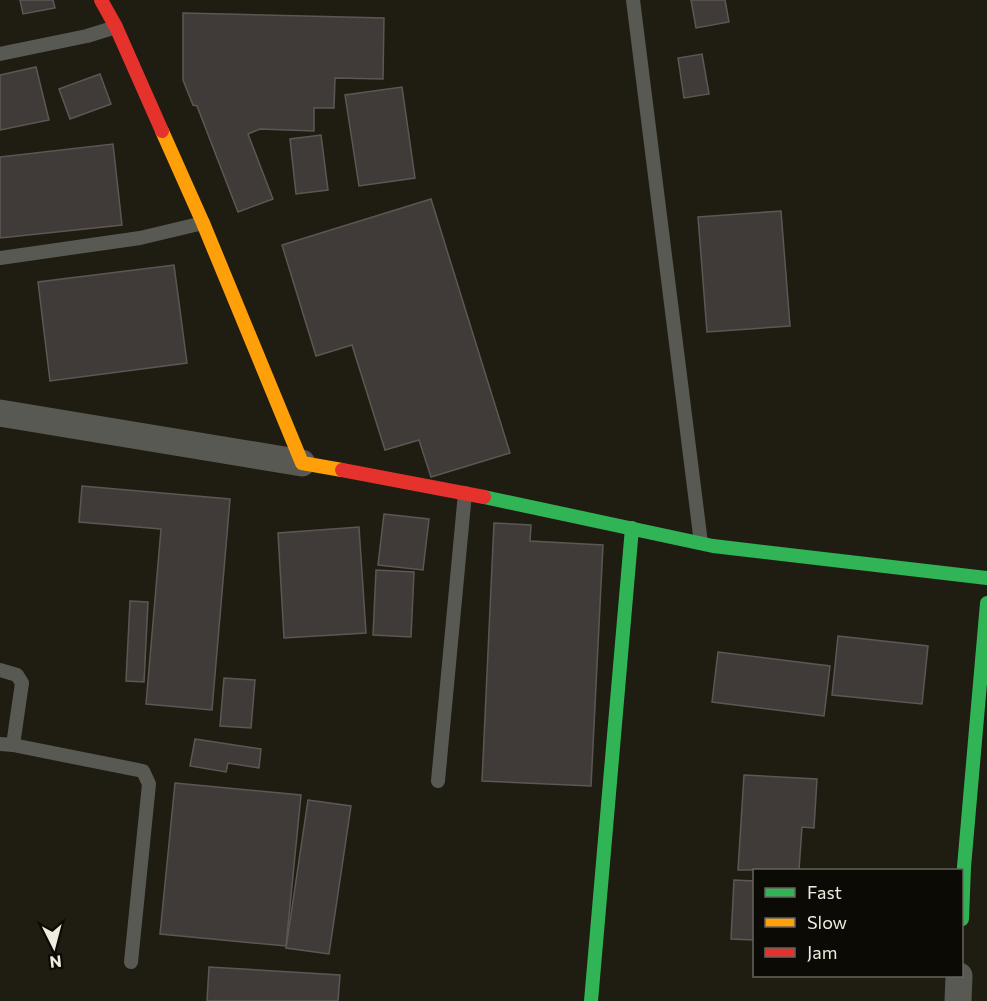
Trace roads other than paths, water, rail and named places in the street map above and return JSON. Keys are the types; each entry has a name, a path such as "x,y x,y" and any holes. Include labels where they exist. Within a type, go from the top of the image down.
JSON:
{"street":[{"path":"101,0 116,27 203,223 302,463"},
{"path":"0,413 302,463 465,493 701,543 987,578"},
{"path":"591,1001 632,528"},
{"path":"963,893 987,603"},
{"path":"958,1001 959,977"}],"lane":[{"path":"633,0 701,543"},
{"path":"0,54 87,36 116,27"},
{"path":"0,258 140,238 203,223"},
{"path":"438,781 465,493"},
{"path":"0,670 17,675 22,683 7,744 143,771 149,784 131,962"}]}
